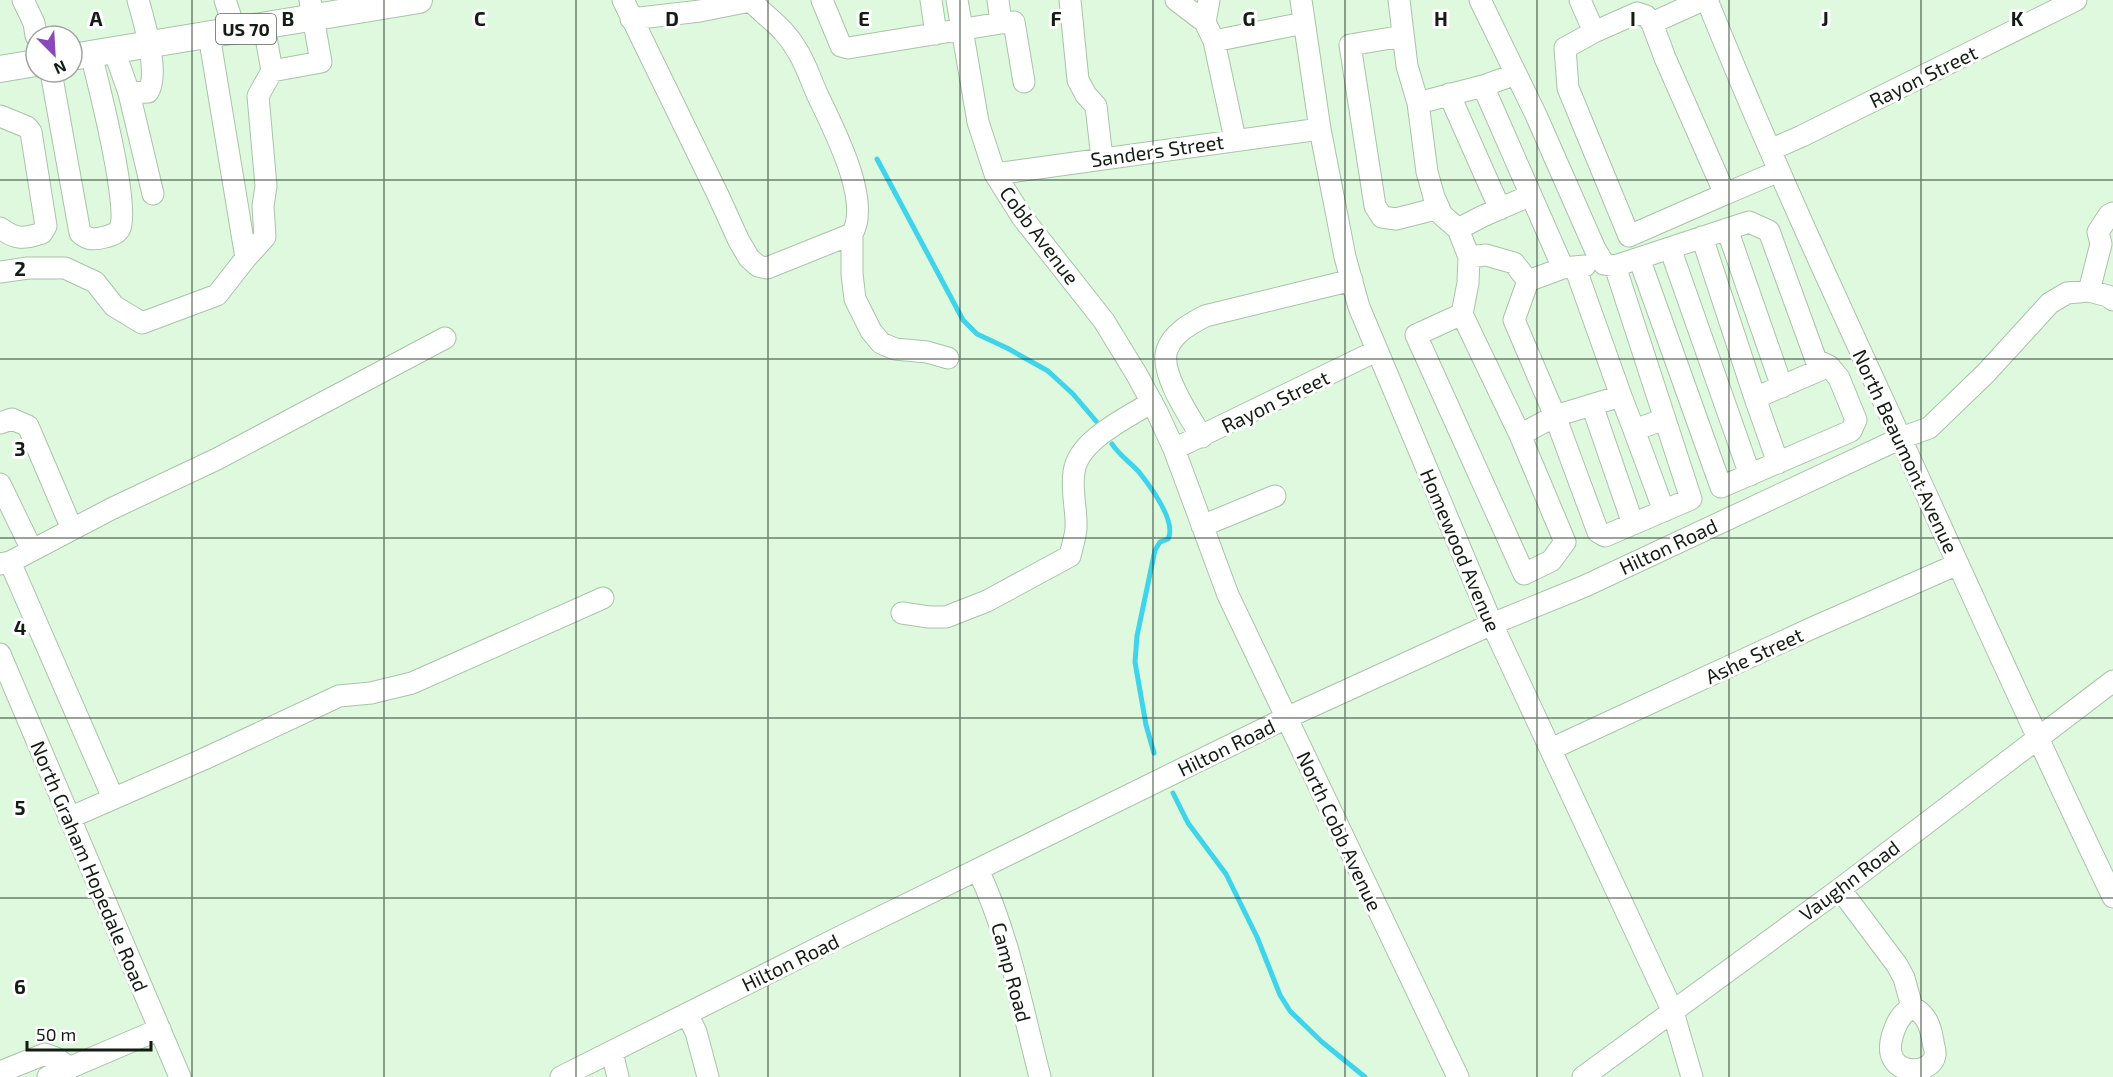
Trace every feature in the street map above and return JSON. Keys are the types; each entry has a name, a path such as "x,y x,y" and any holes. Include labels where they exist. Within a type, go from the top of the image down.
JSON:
{"main road":[{"name":"US 70","path":"92,54 264,26 311,9 419,0"},
{"path":"0,69 24,65"}],"street":[{"path":"23,0 34,24"},
{"path":"225,0 235,30"},
{"path":"852,234 768,268 758,266 749,258 627,10 700,10 750,0 779,24 797,50 851,169 857,226 852,234 852,274 855,298 871,331 881,343 895,349 927,352 948,358"},
{"path":"931,0 936,34"},
{"name":"Cobb Avenue","path":"957,0 978,122 995,174 1022,217 1104,321 1152,402 1174,449"},
{"path":"998,0 1001,23"},
{"path":"1071,0 1078,80 1086,95 1096,106 1102,158"},
{"path":"1176,0 1204,22 1214,41 1235,139"},
{"path":"1204,22 1209,0"},
{"name":"Homewood Avenue","path":"1301,0 1320,129 1345,257 1359,307 1492,624 1673,1012 1692,1077"},
{"path":"1399,0 1407,66 1418,103 1427,172 1442,215 1458,229 1469,257 1468,283 1462,314 1520,435 1565,542 1551,561 1524,574 1416,335 1462,314"},
{"path":"1480,0 1536,115 1595,249 1610,265 1665,419 1691,500 1605,536 1598,532 1555,416 1514,320 1528,281"},
{"path":"1580,0 1594,32"},
{"path":"1705,0 1646,16 1637,13 1564,48 1568,88 1629,236 1779,171"},
{"name":"North Beaumont Avenue","path":"1705,0 1779,171 2037,738 2113,897"},
{"name":"Rayon Street","path":"1770,150 1803,136 2076,0"},
{"path":"824,1 841,46 844,48 1014,22 1024,82"},
{"path":"129,93 148,92 152,86 150,44 143,2"},
{"path":"272,71 321,62 311,9"},
{"path":"1662,12 1665,58 1725,194"},
{"path":"1214,41 1304,23"},
{"path":"0,272 28,268 65,268 95,282 114,306 142,323 217,295 266,237 263,206 266,186 258,96 272,71 264,26"},
{"path":"209,35 246,258"},
{"path":"1403,36 1350,45 1375,206 1382,217 1396,219 1439,208"},
{"path":"92,54 129,93 153,194"},
{"path":"53,84 80,233 87,239 115,234 120,229 122,220 107,119 92,54"},
{"path":"1418,103 1483,86 1516,74"},
{"path":"1483,86 1531,195 1569,268 1621,396 1664,511"},
{"path":"1449,94 1500,208"},
{"path":"0,116 27,127 31,132 46,226 42,233 27,238 11,237 0,228"},
{"name":"Sanders Street","path":"995,174 1320,129"},
{"path":"1458,229 1531,195"},
{"path":"2113,213 2109,215 2098,232 2101,244 2089,291 2108,296 2113,300"},
{"path":"1528,281 1569,268 1610,265 1639,258 1749,222 1769,231 1816,360 1829,366 1839,378 1856,420 1851,431 1721,487 1639,258"},
{"path":"1727,229 1782,387"},
{"path":"1702,237 1778,463"},
{"path":"1670,248 1750,475"},
{"path":"1469,257 1486,255 1514,263 1528,281"},
{"path":"1202,437 1171,381 1165,356 1167,348 1176,335 1205,316 1352,280"},
{"name":"Hilton Road","path":"567,1076 687,1014 1286,718 1492,624 1585,586 1901,438 1929,428 1986,373 2050,303 2067,293 2089,291"},
{"path":"113,798 5,563 218,459 446,338"},
{"name":"Rayon Street","path":"1174,449 1376,351"},
{"path":"1755,399 1829,366"},
{"path":"1520,435 1555,416 1621,396"},
{"path":"902,614 946,617 987,601 1070,556 1076,528 1074,471 1078,457 1102,434 1152,402"},
{"path":"1592,405 1633,524"},
{"path":"0,423 12,419 28,426 72,529"},
{"path":"1634,430 1665,419"},
{"name":"North Cobb Avenue","path":"1174,449 1228,595 1458,1077"},
{"path":"0,484 32,550"},
{"path":"1202,526 1275,496"},
{"name":"Ashe Street","path":"1551,749 1810,629 1958,564"},
{"path":"69,818 339,696 371,693 412,683 603,598"},
{"name":"North Graham Hopedale Road","path":"0,654 180,1077"},
{"name":"Vaughn Road","path":"1583,1077 1840,888 2113,681"},
{"name":"Camp Road","path":"978,870 992,900 1002,931 1040,1077"},
{"path":"1840,888 1897,965 1904,978 1912,1007"},
{"path":"687,1014 696,1032 708,1077"},
{"path":"48,1077 160,1029"},
{"path":"612,1052 618,1077"},
{"path":"0,1072 45,1054 57,1058 70,1068"}],"waterway":[{"path":"877,159 963,320 977,334 1048,371 1073,394 1096,421"},
{"path":"1112,444 1139,472 1161,504 1169,523 1168,539 1160,542 1155,550 1137,636 1135,662 1146,725 1154,753"},
{"path":"1173,793 1188,823 1226,874 1257,937 1280,995 1290,1011 1322,1042 1365,1077"}]}
